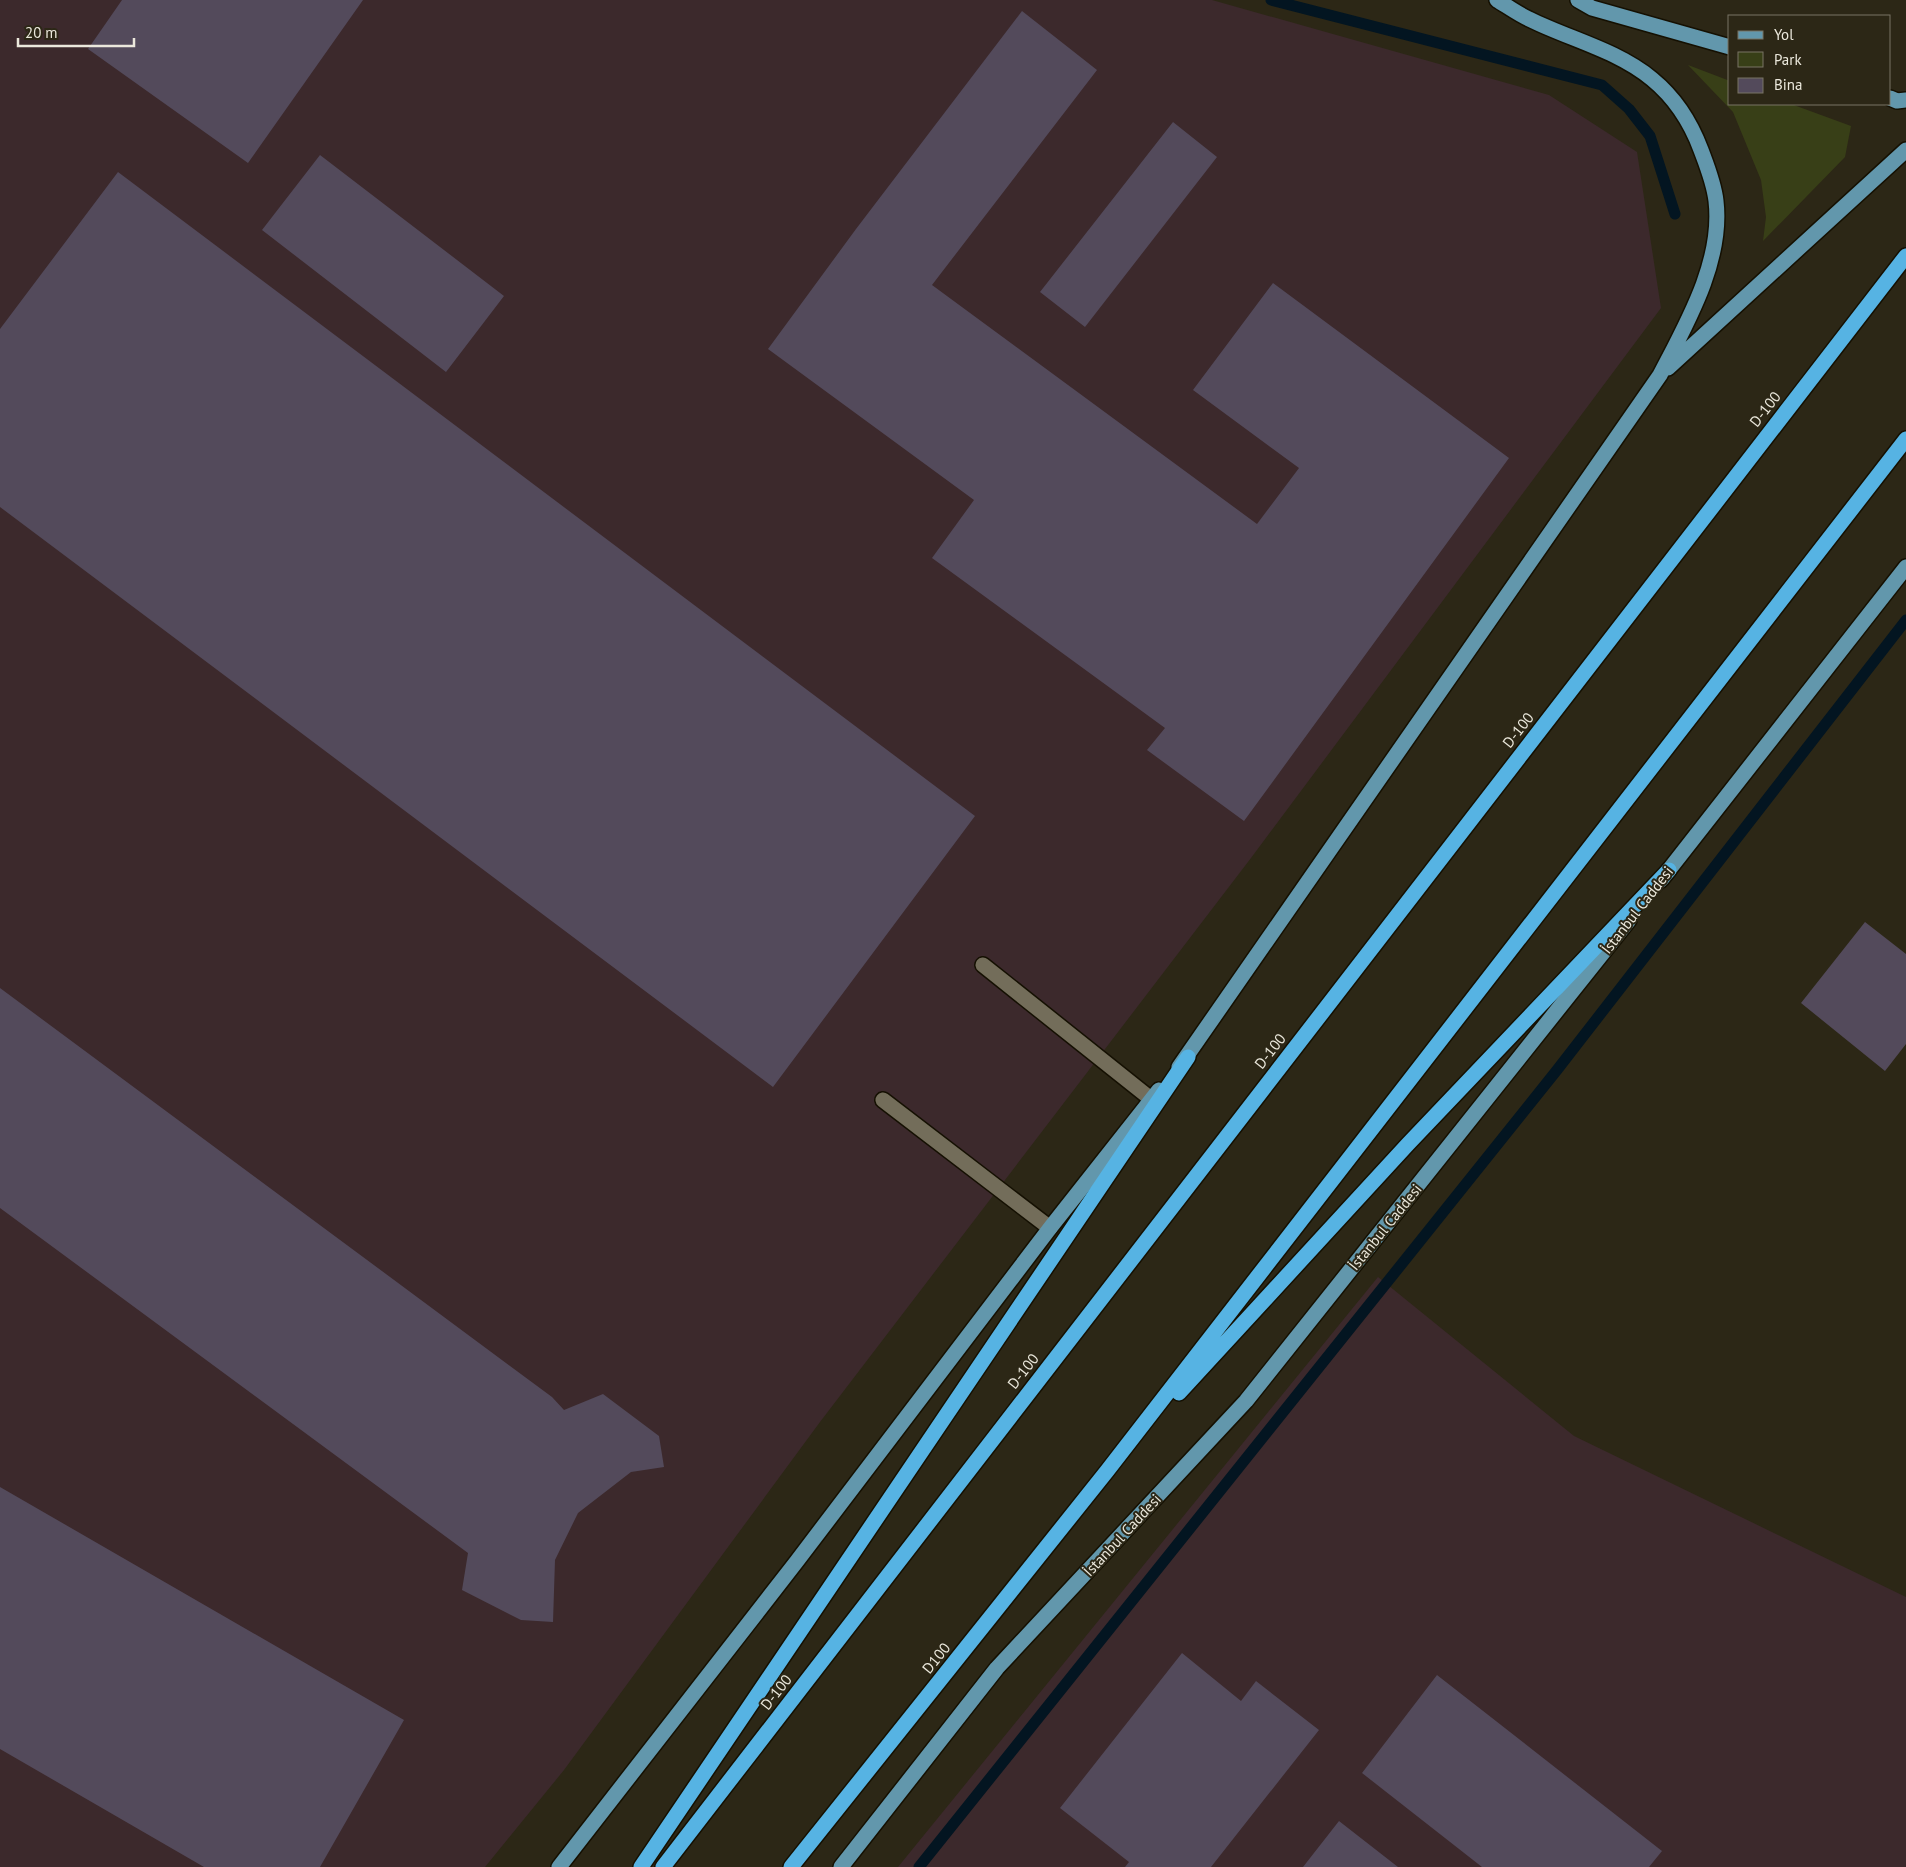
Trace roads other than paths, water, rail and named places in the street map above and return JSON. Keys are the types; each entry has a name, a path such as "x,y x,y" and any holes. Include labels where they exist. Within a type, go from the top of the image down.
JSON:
{"highway":[{"name":"D-100","path":"663,1867 1906,256"},
{"path":"1107,1472 1906,439"},
{"path":"1107,1472 1408,1144 1669,870"},
{"path":"641,1867 1188,1057"},
{"name":"D100","path":"791,1867 1107,1472"}],"main road":[{"path":"559,1867 797,1560 1050,1228 1151,1099 1188,1057 1660,375 1700,298 1717,229 1716,200 1710,174 1695,134 1679,107 1652,79 1608,53 1529,19 1497,0"},
{"path":"1578,0 1592,8 1728,46"},
{"path":"1891,98 1897,101 1906,100"},
{"path":"1660,375 1906,150"},
{"name":"İstanbul Caddesi","path":"841,1867 997,1668 1246,1401 1669,870 1906,567"}],"lane":[{"path":"983,965 1151,1099"},
{"path":"883,1100 1050,1228"}],"waterway":[{"path":"1271,0 1602,85 1629,109 1650,136 1675,214"},
{"path":"919,1867 1557,1070 1906,620"}]}
